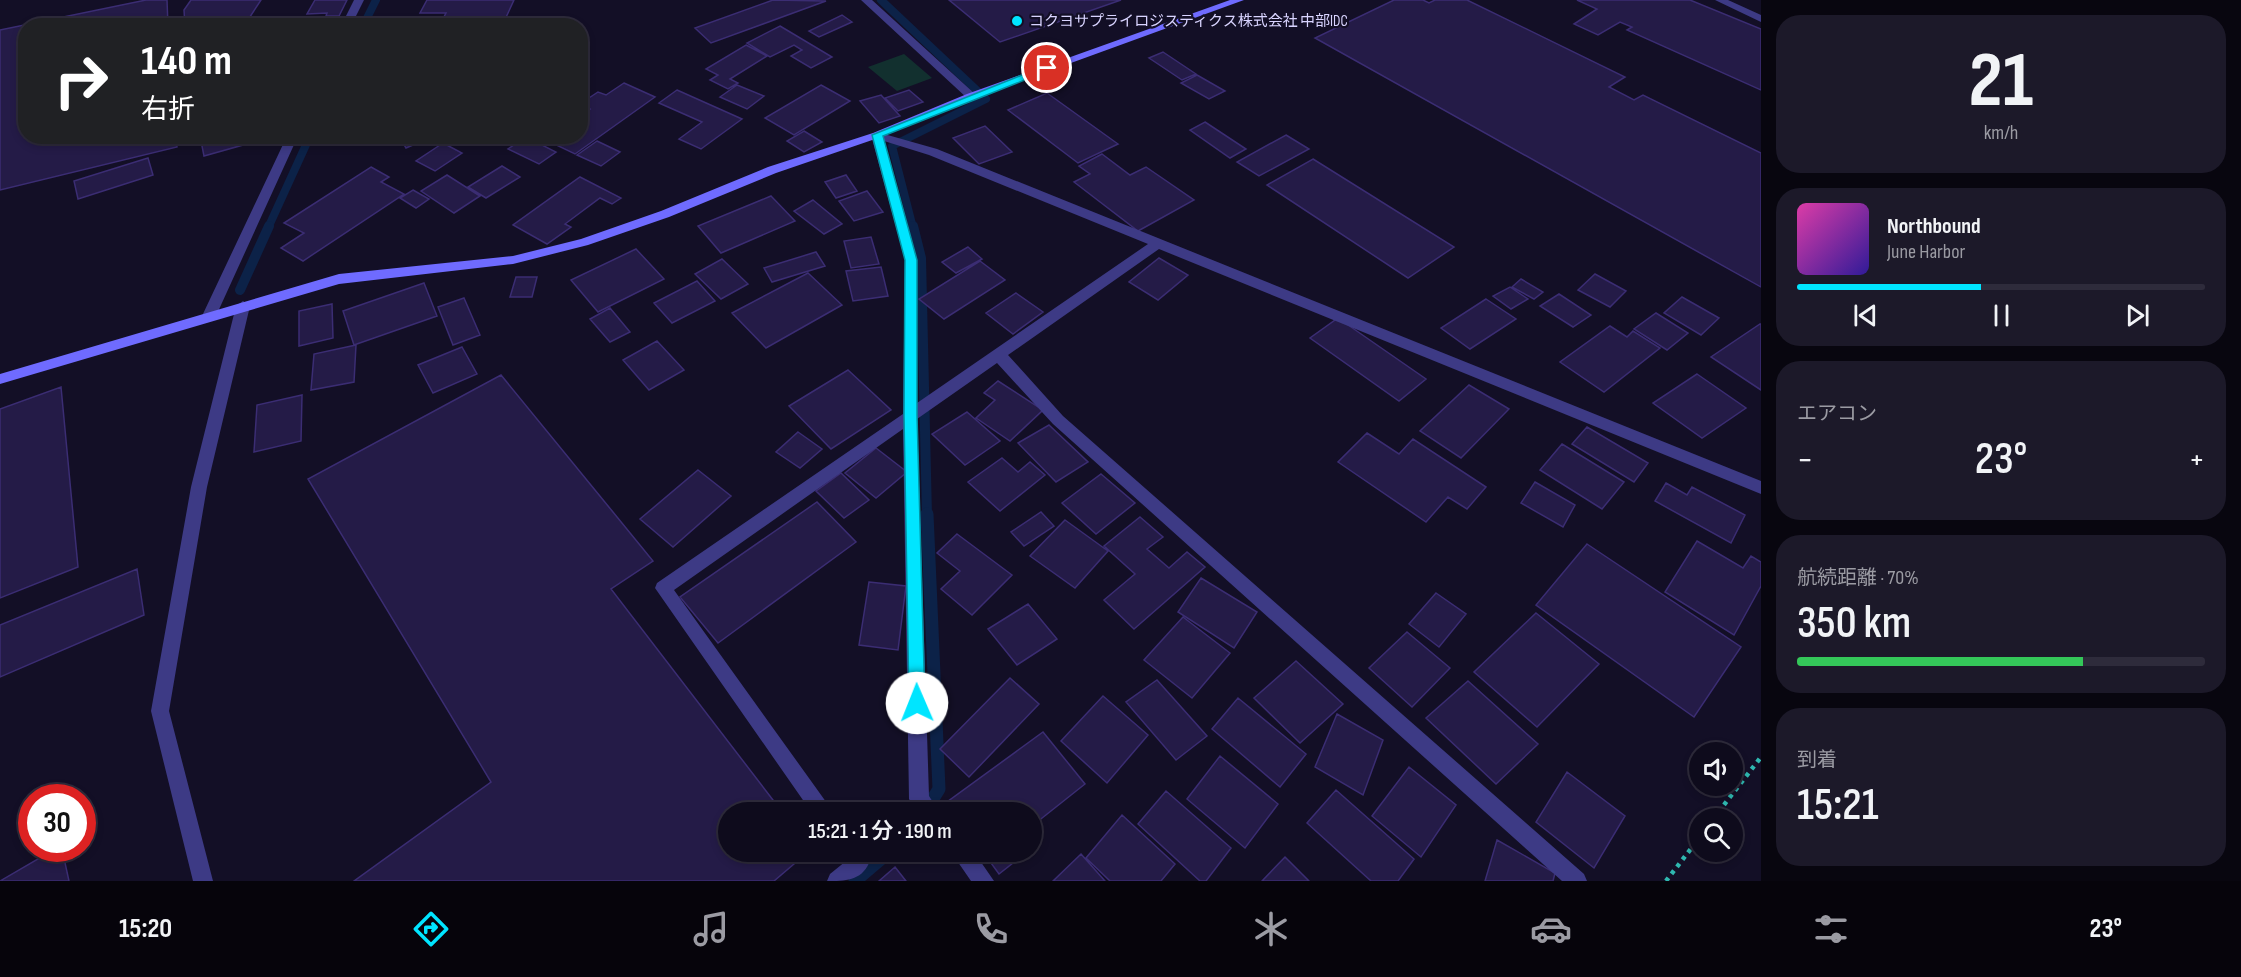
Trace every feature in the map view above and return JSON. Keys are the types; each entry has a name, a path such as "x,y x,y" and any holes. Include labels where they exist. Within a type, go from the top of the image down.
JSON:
{"street":[{"path":"350,18 360,0"},
{"path":"866,0 971,96"},
{"path":"0,379 339,279 513,260 584,242 665,214 772,171 877,135 971,96 1239,0"},
{"path":"1720,0 1761,19"},
{"path":"877,135 933,152 1761,488"},
{"path":"877,135 911,260 910,415 919,799 921,802"},
{"path":"208,316 289,144"},
{"path":"816,802 663,588 1159,243"},
{"path":"203,881 160,711 199,487 243,306"},
{"path":"998,354 1058,420 1577,881"},
{"path":"837,881 858,862"},
{"path":"969,862 984,881"}],"path":[{"path":"1722,808 1761,757"},
{"path":"1666,881 1689,851"}],"green space":[{"path":"904,54 932,78 897,91 868,67"}],"building":[{"path":"146,0 167,0 168,18 58,18"},
{"path":"191,0 261,0 249,18 184,18 184,10"},
{"path":"315,0 347,0 339,16 326,16 327,13 307,14"},
{"path":"427,0 514,0 506,18 443,18 446,13 420,13"},
{"path":"773,0 826,1 711,43 695,28"},
{"name":"コクヨサプライロジスティクス株式会社 中部IDC","path":"949,0 1121,0 1000,42"},
{"path":"1394,0 1423,0 1429,3 1435,0 1467,0 1625,77 1609,87 1634,100 1643,95 1761,153 1761,287 1315,38"},
{"path":"1577,0 1690,0 1761,29 1761,90 1627,30 1632,27 1620,22 1598,35 1574,24 1597,9"},
{"path":"842,15 852,22 819,37 809,31"},
{"path":"18,26 18,144 177,144 177,147 0,190 0,30"},
{"path":"780,26 832,57 811,68 791,56 802,50 794,45 770,57 747,43"},
{"path":"746,45 767,56 730,79 738,83 728,89 710,80 718,75 706,69"},
{"path":"1163,52 1196,74 1182,80 1149,58"},
{"path":"1197,75 1225,91 1209,99 1181,83"},
{"path":"624,83 655,97 575,154 554,144 588,144 588,110 590,109 588,99 598,92 606,95"},
{"path":"737,85 764,96 747,109 720,97"},
{"path":"821,85 850,101 794,135 765,118"},
{"path":"677,90 742,119 701,149 679,139 702,122 659,103"},
{"path":"909,90 923,102 898,111 885,98"},
{"path":"1047,93 1118,144 1078,163 1008,110"},
{"path":"881,95 900,116 879,123 860,101"},
{"path":"1205,122 1246,149 1230,158 1190,130"},
{"path":"985,126 1012,152 979,164 953,138"},
{"path":"804,131 822,142 804,152 787,141"},
{"path":"1286,135 1309,149 1259,176 1237,162"},
{"path":"597,141 620,152 601,166 577,155"},
{"path":"202,144 247,144 204,156"},
{"path":"404,144 415,144 406,148"},
{"path":"442,144 462,153 435,171 416,161"},
{"path":"516,144 540,144 556,152 539,164 508,149"},
{"path":"1102,154 1130,175 1146,167 1194,200 1138,231 1074,182 1090,174 1079,166"},
{"path":"148,158 153,175 78,199 74,181"},
{"path":"1313,159 1454,247 1408,278 1267,185"},
{"path":"502,166 520,177 486,198 468,187"},
{"path":"371,167 389,177 381,182 404,194 303,261 281,248 304,233 284,223"},
{"path":"447,175 480,196 454,213 421,191"},
{"path":"846,175 857,191 836,198 825,182"},
{"path":"580,177 621,198 612,204 600,198 565,224 571,227 547,244 513,225"},
{"path":"413,190 429,199 416,208 400,198"},
{"path":"867,191 883,212 854,221 839,201"},
{"path":"771,196 795,221 721,253 698,226"},
{"path":"813,200 842,224 824,234 794,211"},
{"path":"871,237 879,264 851,268 844,241"},
{"path":"968,247 982,259 956,273 942,262"},
{"path":"636,249 664,279 598,312 571,280"},
{"path":"816,252 825,266 772,282 764,268"},
{"path":"1159,258 1188,275 1158,300 1129,282"},
{"path":"722,259 748,284 721,299 695,274"},
{"path":"980,261 1005,280 944,319 919,299"},
{"path":"881,267 888,296 853,301 846,271"},
{"path":"808,273 842,305 766,348 732,313"},
{"path":"1595,274 1626,291 1610,307 1578,290"},
{"path":"516,277 537,277 532,297 510,297"},
{"path":"1521,279 1543,292 1534,299 1512,287"},
{"path":"697,281 715,301 672,323 654,303"},
{"path":"424,283 437,316 354,345 343,311"},
{"path":"1510,287 1528,299 1511,309 1493,296"},
{"path":"1016,293 1043,312 1013,334 986,313"},
{"path":"1559,294 1591,315 1573,327 1540,306"},
{"path":"1682,297 1719,318 1701,335 1664,313"},
{"path":"464,298 480,335 453,345 438,307"},
{"path":"1486,299 1516,319 1470,349 1441,328"},
{"path":"332,304 333,338 299,346 299,311"},
{"path":"610,308 630,332 610,342 590,319"},
{"path":"1656,313 1688,333 1667,350 1634,329"},
{"path":"1338,318 1426,379 1399,401 1310,338"},
{"path":"1761,324 1761,390 1711,357"},
{"path":"1610,326 1627,337 1633,331 1660,348 1604,392 1560,362"},
{"path":"657,341 684,370 649,390 623,360"},
{"path":"356,345 354,382 311,390 314,354"},
{"path":"462,347 477,374 433,393 418,365"},
{"path":"848,370 891,410 831,449 789,406"},
{"path":"1697,374 1746,408 1702,438 1653,403"},
{"path":"501,375 653,561 611,589 775,802 718,802 718,862 796,862 774,881 354,881 491,782 308,479"},
{"path":"998,381 1043,410 1010,441 976,418 995,400 984,393"},
{"path":"1469,385 1509,409 1461,458 1420,431"},
{"path":"61,387 78,567 0,598 0,409"},
{"path":"302,395 301,441 254,452 257,405"},
{"path":"967,412 1000,441 965,465 932,434"},
{"path":"1049,425 1088,462 1056,482 1018,443"},
{"path":"1587,427 1648,463 1634,482 1572,444"},
{"path":"798,432 822,449 800,468 776,452"},
{"path":"1367,433 1399,454 1413,439 1486,487 1467,509 1448,497 1426,522 1338,462"},
{"path":"1562,444 1624,482 1602,509 1540,470"},
{"path":"876,448 907,472 876,498 845,473"},
{"path":"1002,458 1018,472 1030,462 1045,475 1000,511 968,482"},
{"path":"698,470 731,496 673,547 640,519"},
{"path":"841,473 869,500 844,518 816,491"},
{"path":"1101,474 1135,503 1096,534 1062,503"},
{"path":"1535,482 1575,505 1563,527 1521,503"},
{"path":"1666,483 1687,495 1692,487 1745,515 1731,543 1655,501"},
{"path":"817,502 856,542 718,643 680,597"},
{"path":"1041,512 1054,526 1024,546 1011,532"},
{"path":"1140,517 1163,537 1147,549 1169,568 1187,552 1205,567 1134,629 1104,600 1135,574 1104,546"},
{"path":"1065,520 1108,551 1075,588 1030,556"},
{"path":"957,534 1012,575 972,615 941,589 960,571 937,553"},
{"path":"1697,541 1743,568 1751,556 1761,562 1761,586 1734,635 1665,592"},
{"path":"1587,544 1741,647 1694,717 1536,605"},
{"path":"137,569 144,615 0,677 0,625"},
{"path":"1201,578 1257,612 1234,648 1178,612"},
{"path":"869,582 906,586 898,650 859,645"},
{"path":"1436,593 1466,614 1439,647 1409,624"},
{"path":"1028,604 1057,639 1017,665 988,629"},
{"path":"1536,613 1599,664 1537,727 1474,672"},
{"path":"1183,617 1230,653 1192,698 1144,660"},
{"path":"1407,632 1450,668 1412,707 1369,668"},
{"path":"1296,661 1343,704 1300,743 1254,698"},
{"path":"1010,678 1039,704 969,777 940,749"},
{"path":"1157,680 1207,736 1176,760 1126,702"},
{"path":"1468,681 1538,744 1496,784 1426,718"},
{"path":"1103,696 1148,735 1107,783 1061,741"},
{"path":"1238,698 1306,754 1280,787 1212,729"},
{"path":"1337,714 1383,740 1363,795 1315,767"},
{"path":"1043,732 1085,784 1042,818 1042,802 947,802"},
{"path":"1220,756 1278,804 1245,848 1187,799"},
{"path":"1409,767 1456,805 1421,857 1372,816"},
{"path":"1567,772 1625,816 1594,868 1536,822"},
{"path":"1336,790 1414,859 1398,881 1371,881 1307,823"},
{"path":"1166,791 1231,848 1206,881 1200,881 1138,824"},
{"path":"1122,815 1175,864 1161,881 1110,881 1086,858"},
{"path":"1497,840 1555,873 1553,881 1485,881"},
{"path":"1081,854 1105,881 1053,881"},
{"path":"1285,857 1309,881 1262,881"},
{"path":"33,862 65,862 69,881 0,881"},
{"path":"990,862 1014,862 999,874"},
{"path":"895,867 906,881 879,881"}],"waterway":[{"path":"367,18 376,0"},
{"path":"881,0 986,99 892,146 913,228"},
{"path":"268,228 306,144"},
{"path":"240,290 269,226"},
{"path":"913,226 921,258 927,516"},
{"path":"927,514 939,789 931,802"},
{"path":"855,881 877,862"}],"place":[{"name":"コクヨサプライロジスティクス株式会社 中部IDC","path":"1017,21"}],"route":[{"path":"917,703 910,415 911,260 877,135 971,96 1047,68"}]}
